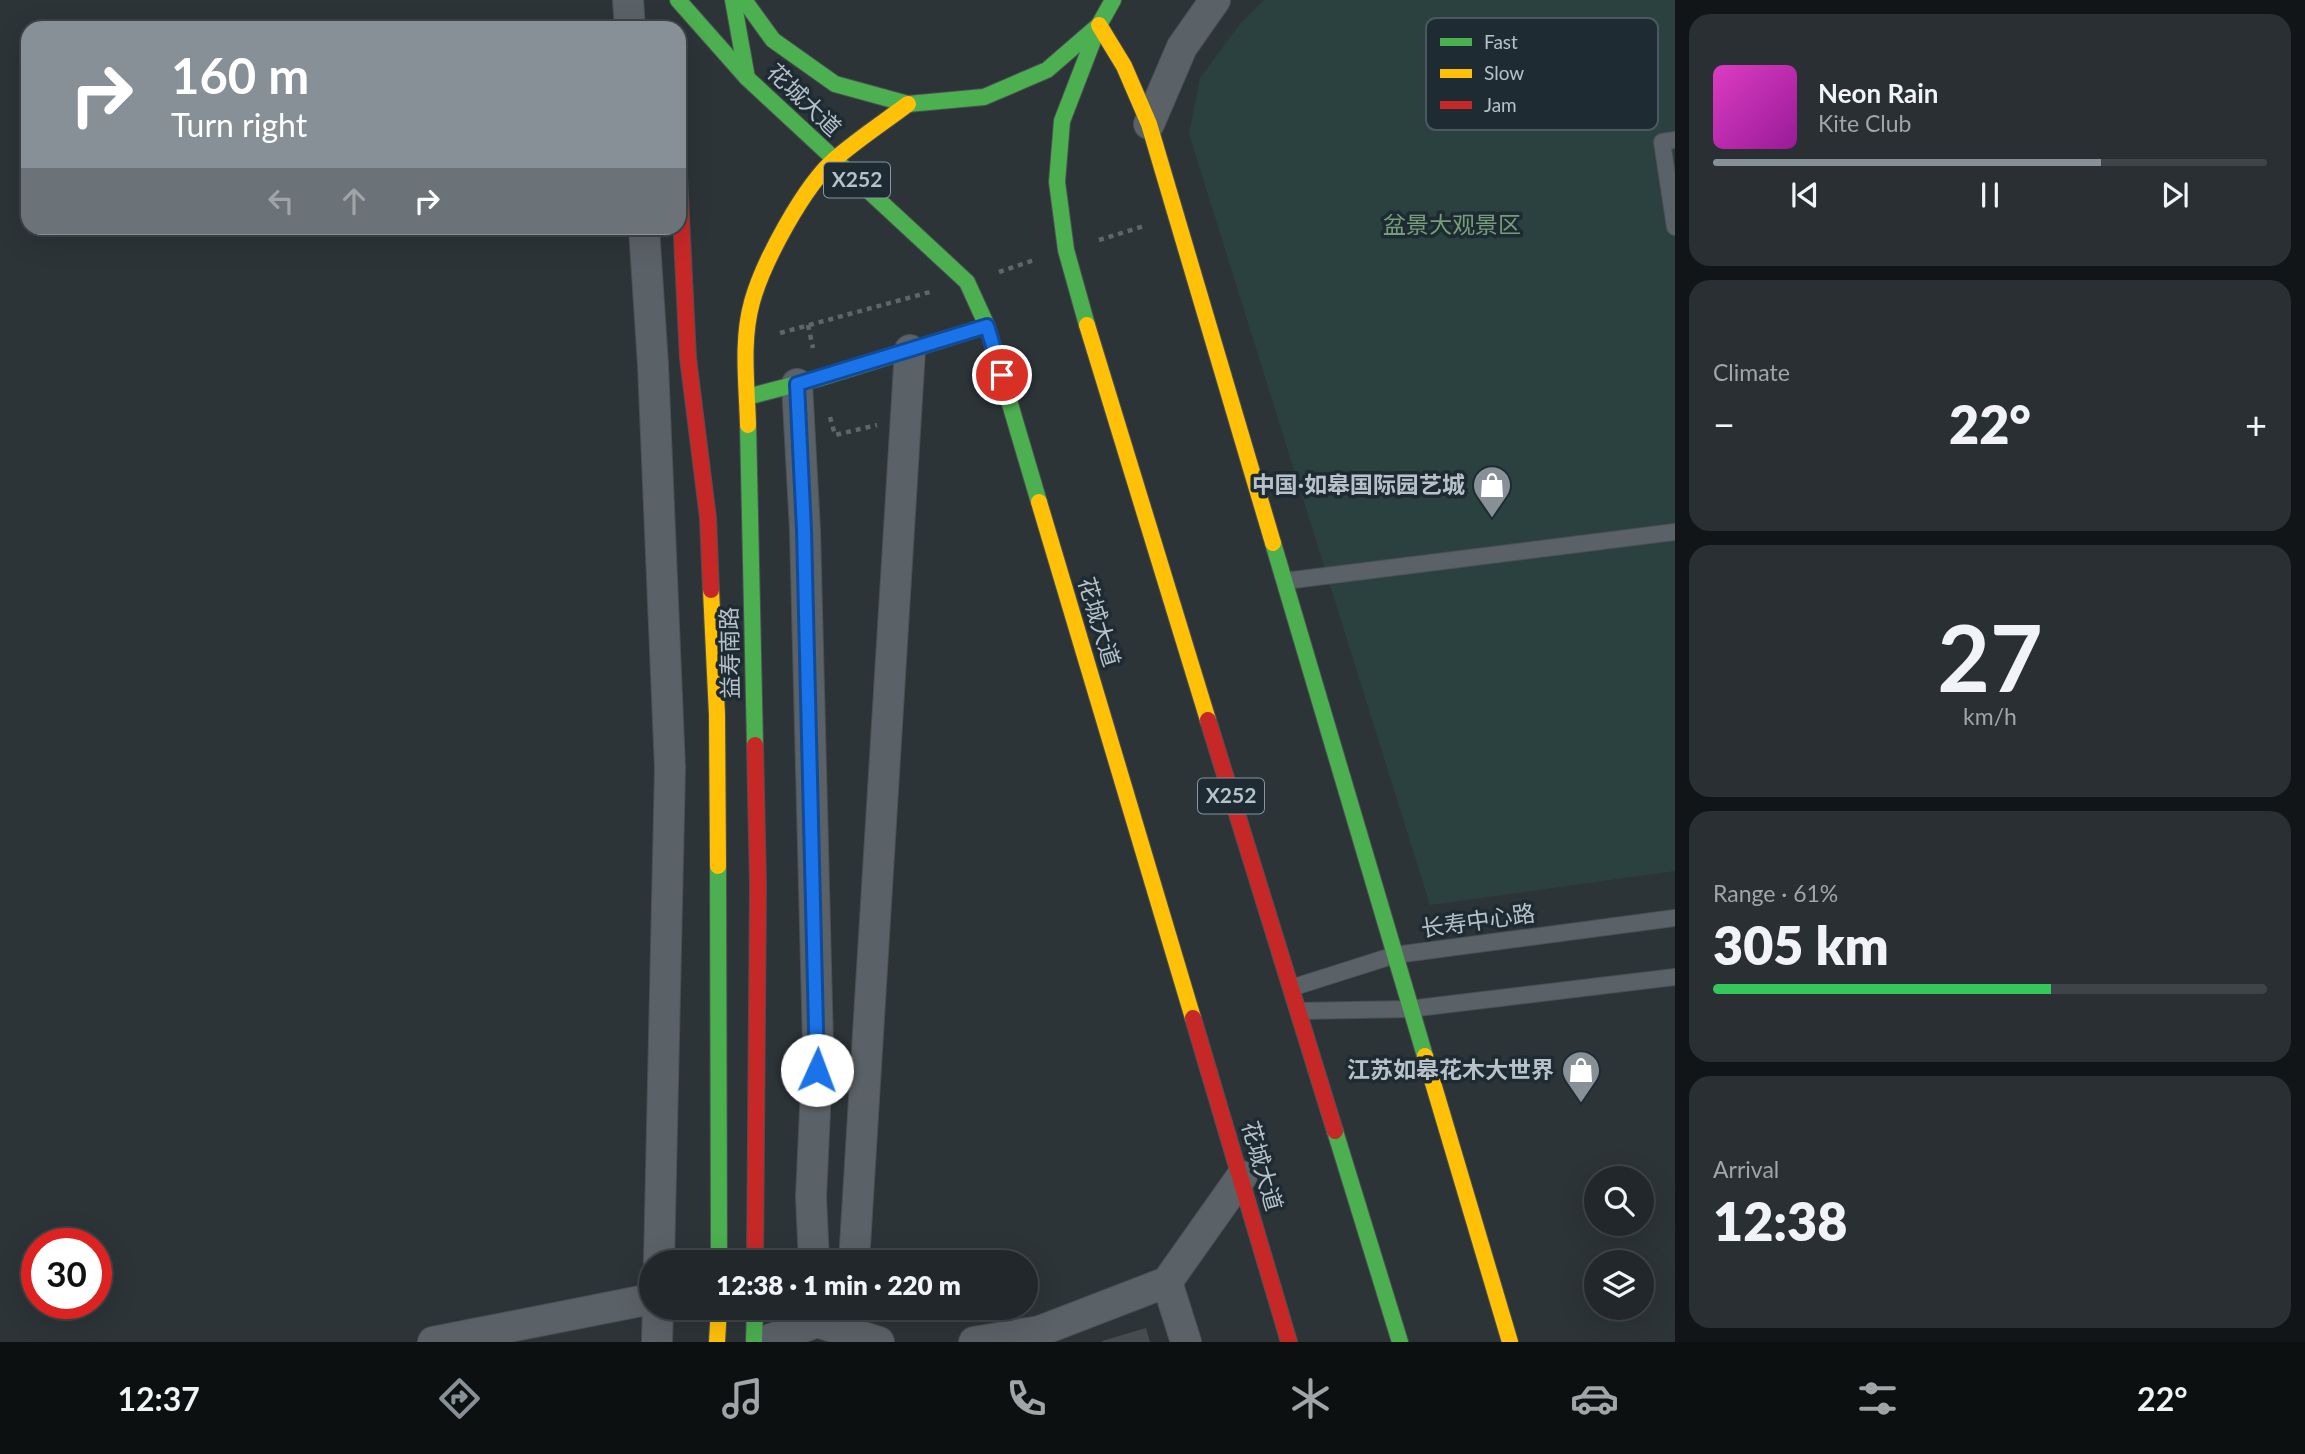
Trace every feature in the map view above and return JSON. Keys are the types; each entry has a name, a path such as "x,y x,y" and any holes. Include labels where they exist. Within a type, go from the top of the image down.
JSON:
{"main road":[{"path":"669,0 670,19"},
{"path":"678,0 747,78"},
{"name":"花城大道","path":"733,0 747,78 967,282 987,326 1242,1176 1289,1342"},
{"path":"744,0 773,40 835,84 908,104 984,97 1047,70 1099,25 1113,0"},
{"path":"1099,25 1124,66 1149,124 1409,1009 1510,1342"},
{"name":"X252","path":"1099,25 1062,121 1058,182 1066,250 1102,379 1401,1342"},
{"name":"益寿南路","path":"755,1250 758,885 746,343 752,302 772,254 802,199 833,160 908,104"},
{"name":"益寿南路","path":"682,235 688,358 708,518 717,716 719,1250"},
{"path":"747,397 987,326"},
{"path":"717,1342 718,1320"},
{"path":"754,1342 755,1320"}],"street":[{"path":"628,0 630,21"},
{"path":"1149,124 1182,47 1215,0"},
{"path":"644,235 653,365 670,768 659,1250"},
{"path":"855,1250 910,350"},
{"path":"797,384 804,530 818,1045 810,1197 813,1250"},
{"path":"974,1342 1040,1331 1167,1282 1242,1176"},
{"path":"1167,1282 1186,1342"},
{"path":"433,1342 639,1301"},
{"path":"657,1342 658,1320"},
{"path":"763,1342 820,1320 879,1342"}],"lane":[{"path":"1675,140 1662,142 1675,227"},
{"path":"1284,581 1675,532"},
{"name":"长寿中心路","path":"1291,988 1395,955 1675,918"},
{"path":"1298,1011 1409,1009 1675,978"}],"path":[{"path":"746,343 967,282 1175,217"}],"green space":[{"name":"盆景大观景区","path":"1264,0 1675,0 1675,871 1430,905 1189,134 1200,78 1240,24"}],"building":[{"path":"1146,1328 1150,1342 1102,1342 1102,1341"}],"traffic: fast":[{"path":"678,0 747,78"},
{"path":"733,0 747,78 967,282 987,326 1039,502"},
{"path":"744,0 773,40 835,84 908,104 984,97 1047,70 1099,25 1113,0"},
{"path":"1087,325 1066,250 1057,182 1062,121 1099,25"},
{"path":"747,397 820,378 987,326"},
{"path":"748,425 755,745"},
{"path":"1273,543 1425,1056"},
{"path":"718,866 719,1250"},
{"path":"1335,1131 1400,1342"},
{"path":"754,1342 755,1320"}],"traffic: slow":[{"path":"1099,25 1124,66 1149,124 1273,543"},
{"path":"748,425 746,363 749,317 757,285 775,246 810,187 823,171 908,104"},
{"path":"1087,325 1208,720"},
{"path":"1039,502 1193,1018"},
{"path":"711,590 717,715 718,866"},
{"path":"1425,1056 1510,1342"},
{"path":"717,1342 718,1320"}],"traffic: jam":[{"path":"682,235 688,358 708,518 711,590"},
{"path":"1208,720 1335,1131"},
{"path":"755,745 758,885 755,1250"},
{"path":"1193,1018 1289,1342"}],"place":[{"name":"中国·如皋国际园艺城","path":"1492,519"},
{"name":"江苏如皋花木大世界","path":"1581,1104"}],"route":[{"path":"817,1070 804,530 797,384 987,326 1002,375"}]}
